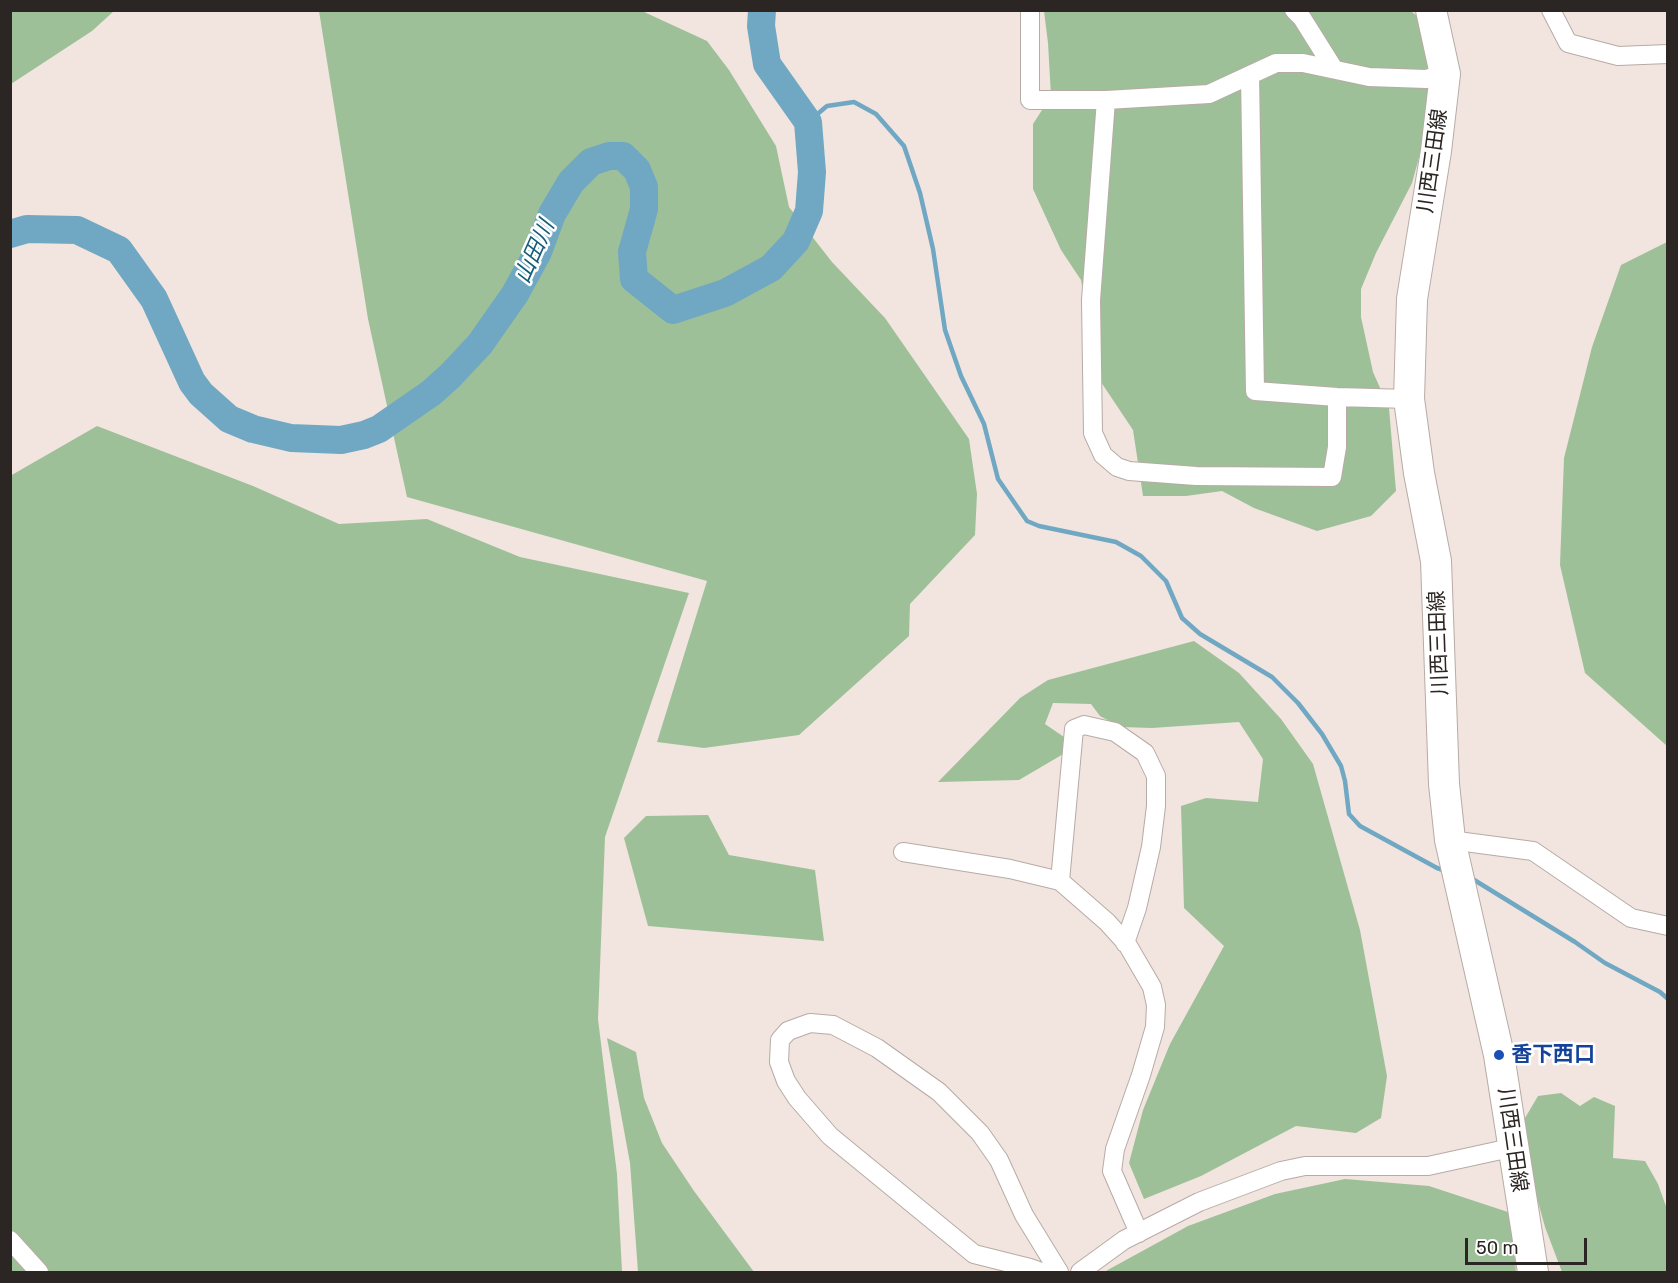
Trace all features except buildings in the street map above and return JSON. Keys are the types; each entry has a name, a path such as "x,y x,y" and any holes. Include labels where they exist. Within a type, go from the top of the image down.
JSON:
{"main road":[{"name":"川西三田線","path":"1431,10 1445,74 1436,151 1412,299 1409,399 1419,473 1436,561 1443,784 1455,860 1499,1055 1533,1272"}],"street":[{"path":"1030,10 1030,100 1106,100 1209,94 1276,63 1304,63 1369,77 1426,78 1445,74"},
{"path":"1294,10 1302,18 1334,69"},
{"path":"1551,10 1568,44 1618,56 1668,54"},
{"path":"1250,75 1255,391 1409,399"},
{"path":"1106,100 1091,300 1093,434 1103,455 1117,467 1129,471 1196,476 1332,477 1337,447 1337,397"},
{"path":"1060,881 1074,729 1084,725 1115,732 1145,753 1156,776 1156,806 1151,848 1137,908 1125,943"},
{"path":"1455,860 1533,851 1631,918 1668,926"},
{"path":"903,852 1010,869 1060,881 1107,922 1125,943 1152,987 1156,1005 1155,1027 1115,1149 1112,1171 1139,1233"},
{"path":"1041,1272 974,1254 830,1136 796,1098 786,1081 779,1062 780,1040 788,1031 810,1023 833,1025 877,1048 939,1092 980,1133 999,1160 1024,1215 1059,1272"},
{"path":"1080,1272 1124,1240 1199,1203 1281,1171 1305,1166 1428,1166 1515,1147"},
{"path":"10,1240 39,1272"}],"green space":[{"path":"11,10 114,11 92,31 11,84"},
{"path":"1409,10 1427,23 1437,92 1412,183 1376,253 1361,289 1361,317 1373,372 1389,408 1396,491 1371,516 1317,531 1254,508 1222,491 1186,496 1143,496 1133,430 1101,382 1081,280 1061,250 1033,189 1033,124 1051,96 1044,11"},
{"path":"319,11 642,11 707,41 729,70 776,146 789,207 832,262 885,318 969,439 977,494 975,535 910,604 909,636 799,735 704,748 657,742 707,581 407,497 368,319"},
{"path":"1667,242 1667,746 1585,673 1560,565 1564,458 1592,347 1621,265"},
{"path":"97,426 253,486 339,524 427,519 520,557 689,593 605,837 598,1019 617,1174 622,1272 11,1272 10,476"},
{"path":"1194,641 1239,673 1281,719 1313,764 1360,930 1387,1076 1381,1118 1356,1133 1296,1126 1201,1176 1144,1199 1129,1163 1143,1110 1170,1044 1224,946 1184,908 1181,806 1206,798 1258,802 1263,759 1239,722 1152,728 1121,727 1100,716 1091,704 1053,703 1045,724 1064,737 1065,753 1019,780 938,782 1020,698 1048,680"},
{"path":"708,815 729,855 815,870 824,941 648,926 624,838 646,816"},
{"path":"607,1038 636,1052 644,1098 662,1143 694,1191 754,1272 638,1272 630,1163"},
{"path":"1561,1093 1580,1106 1594,1097 1615,1106 1613,1158 1645,1161 1658,1184 1667,1209 1667,1272 1562,1272 1545,1227 1525,1155 1525,1118 1538,1096"},
{"path":"1345,1179 1429,1186 1511,1213 1516,1272 1104,1272 1188,1226 1275,1194"}],"waterway":[{"name":"山田川","path":"10,234 27,229 77,230 119,250 154,299 192,382 201,394 229,419 253,429 291,438 341,440 364,435 379,429 431,393 480,344 515,294 538,252 552,214 571,182 591,162 609,156 623,156 637,170 644,187 644,209 632,252 634,279 673,310 725,293 771,268 796,241 809,211 812,172 808,122 767,64 761,26 762,10"},
{"path":"808,122 827,106 854,102 876,114 904,146 920,193 933,249 945,330 961,376 984,424 998,479 1027,521 1039,526 1116,542 1141,556 1166,581 1182,618 1200,634 1272,677 1298,703 1322,734 1341,766 1349,814 1360,826 1446,871"},
{"path":"1471,878 1605,963 1660,992 1668,999"}],"place":[{"name":"香下西口","path":"1499,1055"}]}
